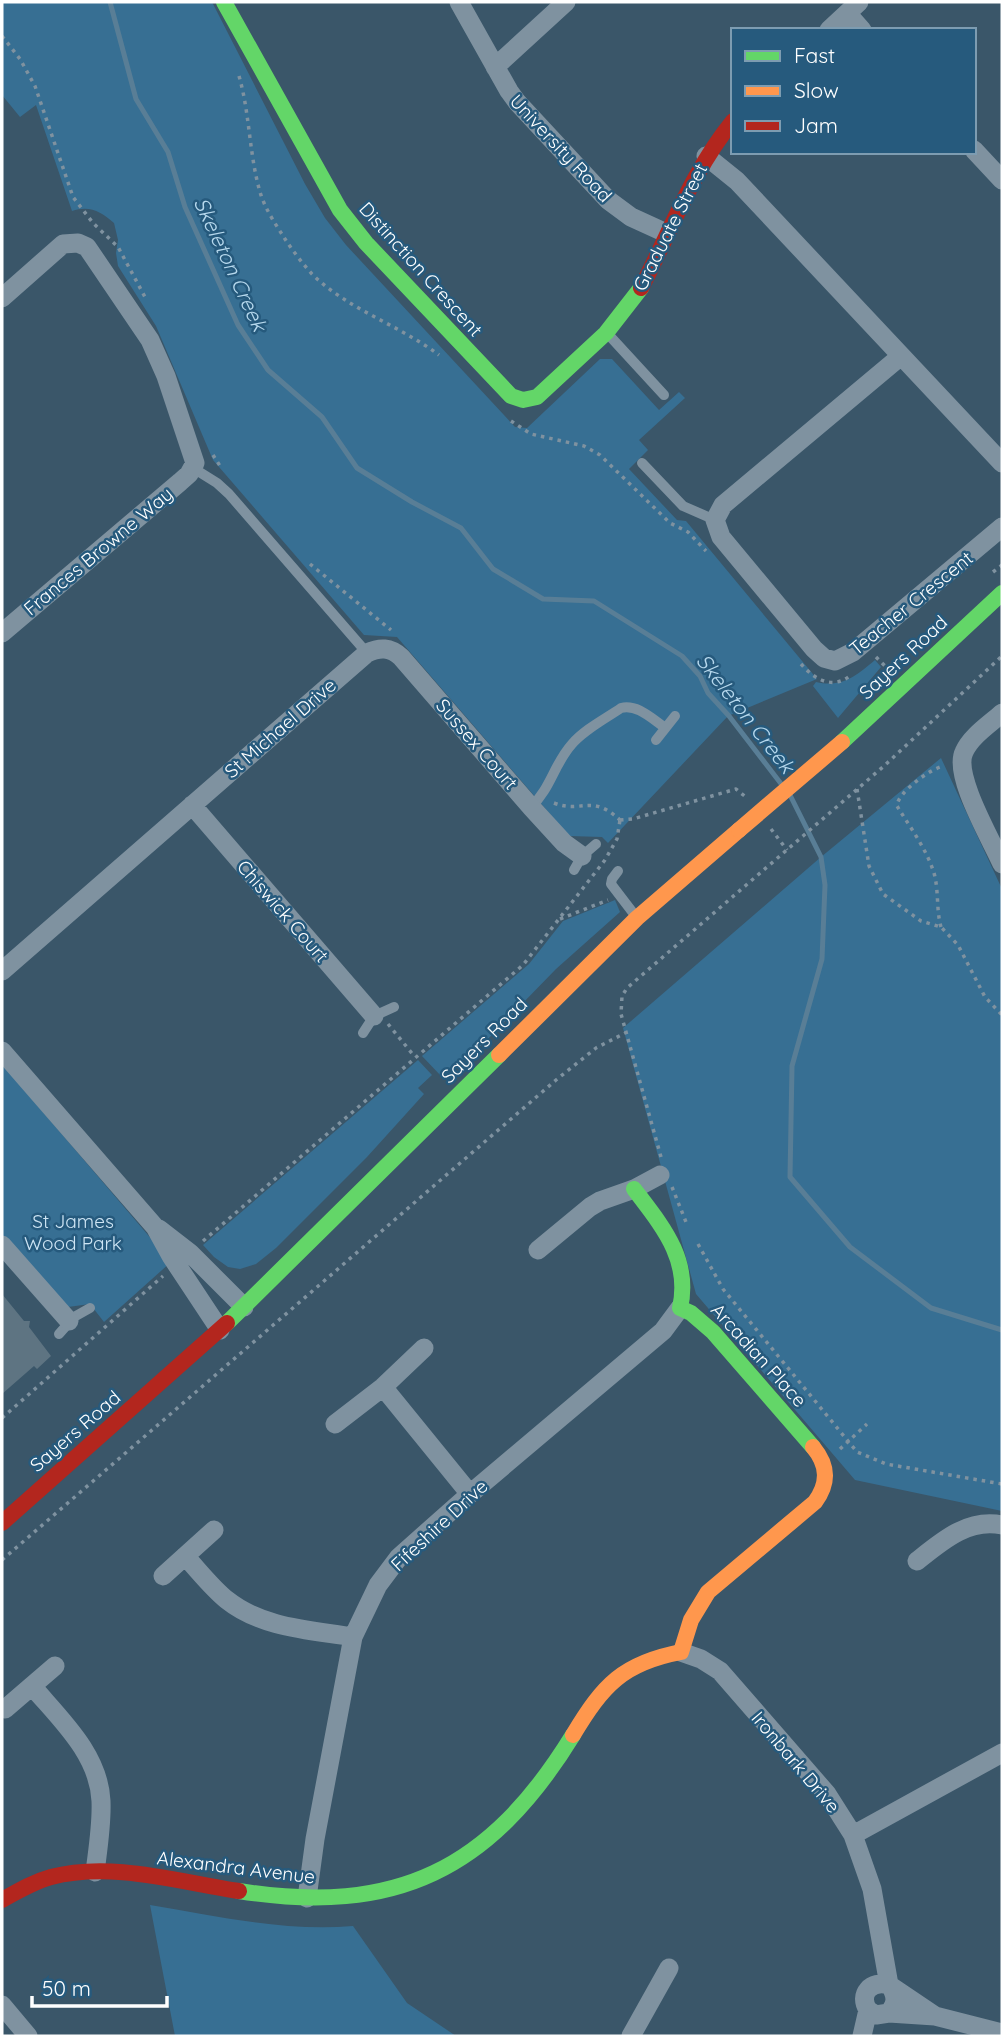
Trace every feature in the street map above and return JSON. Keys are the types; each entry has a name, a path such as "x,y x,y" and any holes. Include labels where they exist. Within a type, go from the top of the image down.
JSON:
{"street":[{"name":"Distinction Crescent","path":"224,2 329,194 346,218 503,390 524,401"},
{"name":"University Road","path":"459,2 517,102 608,200 631,217 666,233"},
{"path":"495,67 566,2"},
{"path":"831,28 853,8 861,28"},
{"name":"Graduate Street","path":"524,401 537,397 607,332 641,287 688,186 706,156 731,124"},
{"path":"976,152 1002,180"},
{"path":"706,156 737,181 1002,463"},
{"path":"2,298 64,243 78,243 87,247 150,340 195,456 193,468"},
{"path":"715,520 719,510 732,498 901,356"},
{"name":"Frances Browne Way","path":"2,633 193,468"},
{"name":"Teacher Crescent","path":"715,520 721,537 814,649 824,658 835,661 853,652 1002,527"},
{"name":"Sayers Road","path":"2,1523 220,1330 637,918 842,742 1002,593"},
{"name":"Sussex Court","path":"367,653 384,648 393,650 401,657 564,843 584,856"},
{"name":"St Michael Drive","path":"2,971 367,653"},
{"path":"1002,713 966,748 960,764 965,784 1002,864"},
{"name":"Chiswick Court","path":"192,805 372,1021"},
{"path":"2,1051 183,1259 244,1307"},
{"path":"538,1250 590,1207 634,1189 664,1172"},
{"name":"Arcadian Place","path":"634,1189 664,1229 679,1262 683,1298 680,1308 691,1312 713,1332 817,1452 826,1470"},
{"path":"2,1244 64,1327"},
{"path":"183,1259 220,1330"},
{"name":"Fifeshire Drive","path":"307,1898 315,1839 353,1637 378,1585 399,1557 663,1331 680,1308"},
{"path":"335,1424 383,1387 424,1348"},
{"path":"383,1387 470,1494"},
{"path":"681,1652 687,1626 695,1609 708,1592 815,1502 825,1489 826,1470"},
{"path":"917,1561 961,1529 978,1524 1002,1525"},
{"path":"163,1576 214,1530"},
{"path":"185,1556 225,1599 244,1612 274,1624 353,1637"},
{"name":"Ironbark Drive","path":"681,1652 701,1659 720,1671 827,1794 853,1835 872,1889 884,1986"},
{"name":"Alexandra Avenue","path":"2,1900 38,1881 55,1876 95,1872 307,1898 351,1898 432,1873 472,1851 493,1835 525,1803 540,1785 580,1720 611,1683 642,1659 681,1652"},
{"path":"5,1709 55,1666"},
{"path":"32,1686 84,1748 95,1772 101,1810 95,1872"},
{"path":"853,1835 1002,1753"},
{"path":"631,2036 669,1968"},
{"path":"884,1986 864,1997 880,2013 935,2016 1002,2033"},
{"path":"862,2036 880,2013 895,2005 896,1996 884,1986"},
{"path":"884,1986 935,2016"},
{"path":"2,2005 28,2036"},
{"path":"871,2036 880,2013"}],"lane":[{"path":"607,332 664,395"},
{"path":"642,463 683,506 715,520"},
{"path":"193,468 229,494 367,653"},
{"path":"531,807 543,796 572,743 621,708 629,706 664,727"},
{"path":"656,740 675,716"},
{"path":"618,871 611,884 637,918"},
{"path":"372,1021 394,1007"},
{"path":"64,1327 90,1308"}],"path":[{"path":"2,36 20,59 35,86 73,197 93,223 118,247 149,303"},
{"path":"209,446 214,457"},
{"path":"690,1229 664,1172 627,1032 621,1003 627,988 884,766 1002,656"},
{"path":"960,764 930,771 901,794 897,806 935,874 937,914 941,927 958,945 985,998 1002,1015"},
{"path":"2,1418 523,965 605,860 617,839 620,820 633,819 736,789 748,799"},
{"path":"857,789 864,844 876,883 891,902 921,922 941,927"},
{"path":"764,820 789,849"},
{"path":"372,1021 415,1057"},
{"path":"2,1560 556,1080 596,1048 627,1032"},
{"path":"696,1240 723,1289 857,1452 886,1464 1002,1485"},
{"path":"826,1470 848,1442 867,1424"}],"green space":[{"path":"2,2 212,2 325,218 346,245 515,427 527,428 600,359 612,359 659,410 679,392 685,398 639,440 648,450 629,469 677,520 686,521 817,679 728,716 608,843 602,837 569,836 397,637 364,635 213,460 156,326 118,266 118,240 114,223 94,210 72,211 36,105 20,117 2,95"},
{"path":"875,660 881,667 838,718 813,686 816,682 841,682"},
{"path":"941,758 1002,889 1002,1511 855,1480 696,1294 623,1028 821,857"},
{"path":"615,900 620,912 556,969 484,1043 442,1077 422,1056 529,964 563,921"},
{"path":"418,1060 432,1075 418,1088 424,1094 367,1157 276,1248 256,1264 240,1269 228,1267 203,1245"},
{"name":"St James Wood Park","path":"2,1064 171,1262 104,1322 90,1304 68,1307 56,1297 2,1235"},
{"path":"150,1905 277,1925 353,1926 407,2003 456,2036 175,2036"}],"building":[{"path":"2,1294 24,1321 30,1321 29,1327 51,1356 37,1369 34,1366 2,1394"}],"waterway":[{"name":"Skeleton Creek","path":"110,2 136,99 168,152 185,207 238,325 268,370 322,417 357,468 461,528 493,569 543,599 594,601 682,656 700,676 708,693 782,785"},
{"name":"Skeleton Creek","path":"790,795 821,857 825,885 822,959 792,1066 790,1177 850,1247 931,1308 1002,1330"}],"traffic: fast":[{"path":"224,2 340,210 366,243 511,396 523,400 537,397 606,333 641,288"},
{"path":"842,742 1002,593"},
{"path":"227,1323 499,1055"},
{"path":"634,1189 664,1230 678,1259 682,1290 680,1308 691,1313 713,1332 813,1447"},
{"path":"239,1891 295,1897 346,1896 392,1888 434,1873 472,1850 508,1820 541,1781 573,1735"}],"traffic: slow":[{"path":"739,830 842,742"},
{"path":"499,1055 637,918 739,830"},
{"path":"573,1735 594,1702 617,1679 644,1663 681,1652 691,1620 708,1592 815,1502 823,1488 825,1474 822,1461 813,1447"}],"traffic: jam":[{"path":"641,288 694,181 731,124"},
{"path":"2,1523 227,1323"},
{"path":"2,1900 51,1877 97,1871 145,1875 239,1891"}]}
